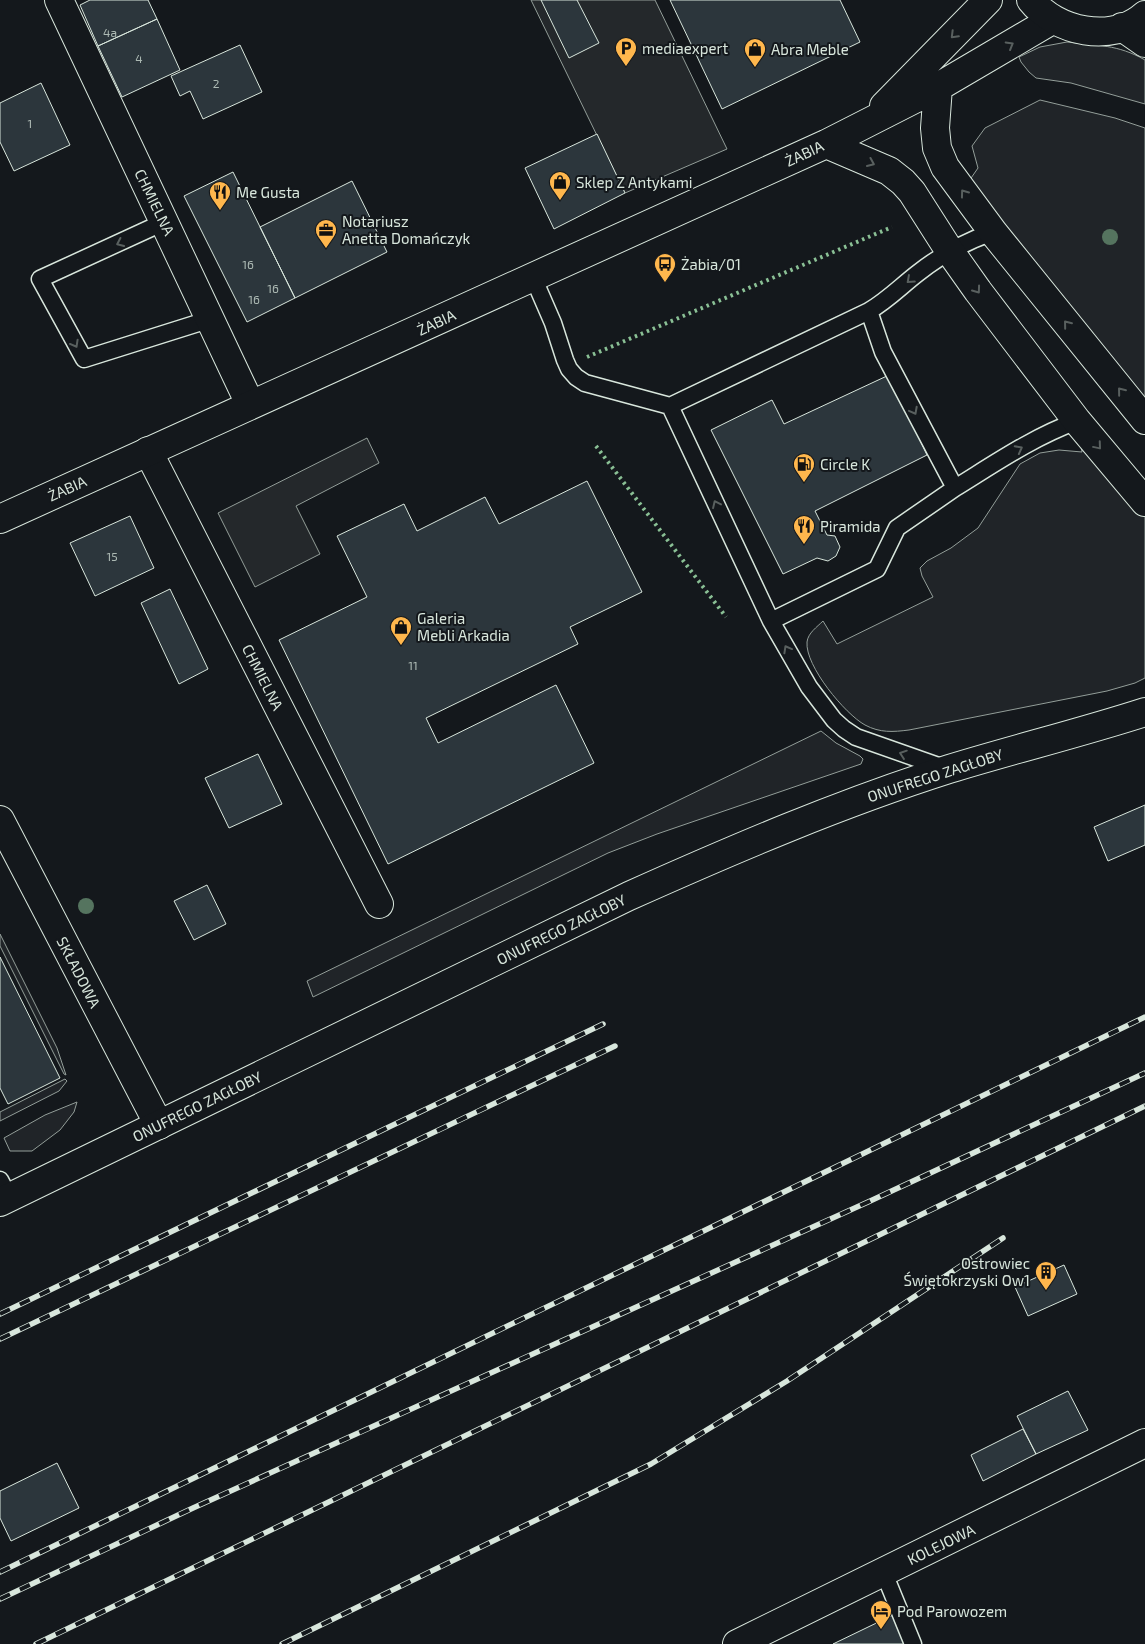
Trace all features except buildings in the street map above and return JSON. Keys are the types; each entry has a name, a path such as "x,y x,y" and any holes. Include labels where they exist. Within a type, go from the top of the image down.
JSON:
{"street":[{"name":"CHMIELNA","path":"58,0 250,404"},
{"name":"ŻABIA","path":"870,121 988,0"},
{"path":"1031,0 1036,7 1052,20 1074,29 1098,32 1134,21 1145,43"},
{"name":"ŻABIA","path":"0,519 826,144 938,87 1052,20"},
{"path":"938,87 935,128 937,148 945,167 993,232 1145,420"},
{"path":"826,144 889,171 912,192 949,250 1077,421 1145,502"},
{"name":"CHMIELNA","path":"148,451 379,904"},
{"name":"ONUFREGO ZAGŁOBY","path":"3,1193 159,1125 629,896 802,821 949,770 1145,712"},
{"name":"SKŁADOWA","path":"0,820 159,1125"},
{"name":"KOLEJOWA","path":"737,1644 1145,1443"}],"lane":[{"path":"164,222 40,278 84,359 211,320"},
{"path":"534,277 553,323 565,360 569,369 576,377 585,383 670,406 869,311 885,302 917,273 949,250 993,232"},
{"path":"869,311 883,352 955,488"},
{"path":"670,406 771,621 809,687 834,720 844,730 871,743 949,770"},
{"path":"771,621 876,569 897,528 955,488 1010,454 1057,428 1077,421"},
{"path":"884,1572 913,1644"}],"shaded area":[{"name":"mediaexpert","path":"531,0 655,0 727,149 625,193"},
{"path":"1067,42 1116,48 1145,60 1145,104 1071,83 1036,78 1029,72 1019,57 1040,47"},
{"path":"1040,100 1115,118 1145,128 1145,402 969,181 978,168 972,146 985,128"},
{"path":"1077,421 1145,502 1145,678 1107,691 909,730 881,731 865,725 847,711 819,676 808,652 807,642 811,633 823,621 837,644 933,597 920,568 927,561 951,548 978,528 1020,464 1040,453 1059,450 1082,452"},
{"path":"367,438 379,463 296,506 320,554 255,587 218,513"},
{"path":"821,731 836,743 860,756 863,759 861,764 657,834 608,853 313,997 307,981"},
{"path":"0,934 57,1048 66,1075 0,946"},
{"path":"65,1079 67,1081 59,1091 0,1121 0,1112"},
{"path":"77,1102 74,1112 60,1130 32,1151 10,1151 4,1138 45,1115"}],"railway":[{"path":"0,1572 1145,1017"},
{"path":"0,1314 603,1024"},
{"path":"0,1339 615,1046"},
{"path":"0,1599 193,1508 868,1202 1145,1073"},
{"path":"36,1644 1145,1106"},
{"path":"282,1644 651,1464 787,1381 1003,1238"}],"hedge":[{"path":"587,357 892,227"},
{"path":"596,446 726,617"}],"place":[{"name":"mediaexpert","path":"626,67"},
{"name":"Abra Meble","path":"755,68"},
{"name":"Sklep Z Antykami","path":"560,201"},
{"name":"Me Gusta","path":"220,211"},
{"name":"Notariusz Anetta Domańczyk","path":"326,249"},
{"name":"Żabia/01","path":"665,283"},
{"name":"Circle K","path":"804,483"},
{"name":"Piramida","path":"804,545"},
{"name":"Galeria Mebli Arkadia","path":"401,646"},
{"name":"Ostrowiec Świętokrzyski Ow1","path":"1046,1291"},
{"name":"Pod Parowozem","path":"881,1630"}]}
